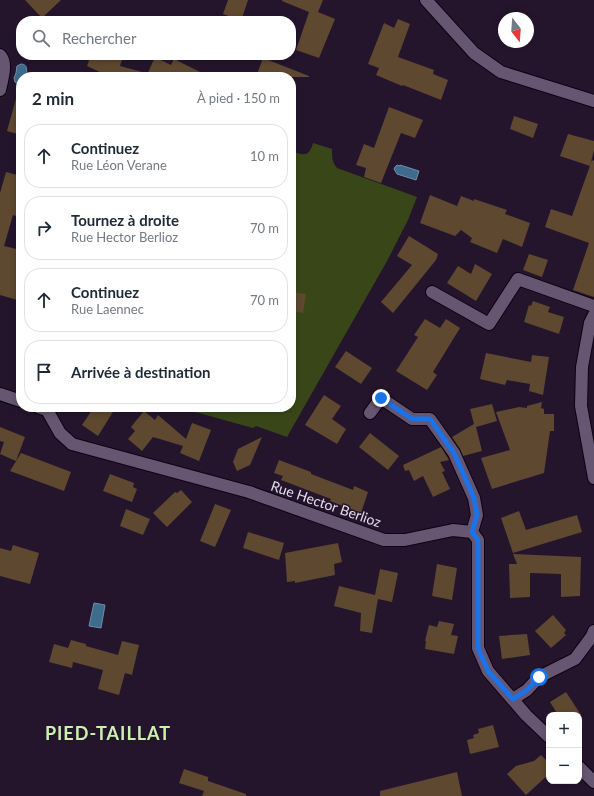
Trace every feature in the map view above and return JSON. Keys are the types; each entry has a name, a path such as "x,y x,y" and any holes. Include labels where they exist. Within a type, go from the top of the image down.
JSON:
{"street":[{"path":"426,0 474,53 501,72 594,102"},
{"path":"0,55 4,66 0,90"},
{"path":"432,292 489,324 518,279 594,306"},
{"path":"594,315 590,323 582,368 581,406 594,478"},
{"path":"0,394 16,400"},
{"path":"370,413 381,398 412,419 430,419 454,453 474,498 477,515 472,532 478,540 478,648 488,671 526,715 546,734"},
{"name":"Rue Hector Berlioz","path":"48,412 60,433 72,444 249,492 384,540 405,540 453,530 472,532"},
{"path":"513,699 527,690 539,677 575,659 594,631"},
{"path":"582,770 594,782"}],"green space":[{"path":"313,143 332,149 334,164 337,168 417,197 408,220 387,261 287,437 256,426 253,428 195,412 296,412 296,153 305,154 310,151"}],"water":[{"path":"21,64 25,65 27,72 16,72 17,66"},
{"path":"16,73 16,83 14,78"},
{"path":"397,165 419,171 416,180 397,174 394,169"},
{"path":"94,603 105,605 101,628 89,626"}],"building":[{"path":"25,0 61,0 44,16 40,16"},
{"path":"228,0 248,0 243,16 228,16 223,14"},
{"path":"282,0 323,0 318,12 335,19 319,58 296,50 309,12"},
{"path":"398,19 410,24 398,57 434,70 433,74 448,80 441,100 376,75 379,68 368,64 384,23 394,28"},
{"path":"89,60 122,60 120,66 142,72 100,72 87,66"},
{"path":"154,60 161,60 171,65 174,60 200,72 148,72"},
{"path":"262,60 268,60 309,77 296,77 296,72 258,72"},
{"path":"16,99 16,134 7,131"},
{"path":"389,107 423,120 415,138 401,133 381,183 364,177 366,168 356,165 364,144 374,148"},
{"path":"514,116 538,124 533,138 510,129"},
{"path":"568,134 594,141 594,150 590,166 560,156"},
{"path":"592,160 594,161 594,297 573,290 589,243 545,227 551,209 572,216"},
{"path":"6,172 16,175 16,216 13,215 4,246 16,249 16,300 0,295 0,193"},
{"path":"430,195 457,206 461,196 474,201 474,199 507,210 505,214 530,223 522,247 503,239 497,253 470,242 472,238 461,230 455,236 420,223"},
{"path":"409,236 438,254 436,260 393,313 381,302 412,265 397,256"},
{"path":"529,254 548,260 542,277 523,270"},
{"path":"475,264 492,274 476,301 447,283 458,266 471,274"},
{"path":"296,293 306,294 303,313 296,312"},
{"path":"533,301 550,307 548,312 564,317 559,334 524,322 529,305 531,306"},
{"path":"425,319 440,328 446,319 460,328 433,372 437,375 427,390 396,371 418,337 414,335"},
{"path":"346,351 372,368 361,384 335,367"},
{"path":"486,353 531,362 532,355 549,357 543,395 529,391 530,384 507,380 505,385 480,379"},
{"path":"324,395 341,406 332,419 346,429 337,444 305,425"},
{"path":"542,402 541,408 544,409 544,414 554,414 554,431 550,431 544,473 492,489 481,458 510,450 496,412 519,407 527,408 527,406"},
{"path":"492,404 497,421 476,427 482,451 463,456 452,437 474,424 470,409"},
{"path":"91,412 113,412 98,436 82,425"},
{"path":"143,412 145,412 155,420 158,415 186,439 192,423 211,430 199,461 180,453 183,446 153,437 142,451 128,439 135,431 131,427"},
{"path":"0,427 25,437 16,461 0,454 4,442 0,441"},
{"path":"370,433 399,456 388,470 359,447"},
{"path":"262,437 250,465 237,471 233,462 238,449"},
{"path":"441,447 449,460 440,462 445,471 442,472 450,489 433,497 423,476 414,481 409,470 405,471 403,465"},
{"path":"21,453 71,472 64,491 10,471"},
{"path":"279,460 353,490 354,486 368,492 361,513 330,501 331,499 281,480 283,476 274,473"},
{"path":"110,474 134,483 133,487 137,489 132,502 103,491"},
{"path":"181,490 192,502 167,527 153,513 175,492 177,493"},
{"path":"215,504 231,510 215,547 200,541"},
{"path":"126,509 150,519 143,535 120,526"},
{"path":"519,511 526,530 577,515 582,532 513,553 501,518"},
{"path":"248,532 284,543 279,560 243,548"},
{"path":"338,543 342,562 334,564 335,575 295,583 295,581 287,582 285,553"},
{"path":"13,545 39,553 30,584 0,576 0,548 11,551"},
{"path":"513,554 581,557 580,596 561,597 561,574 530,573 530,597 510,598 509,564 517,564"},
{"path":"437,564 457,568 452,600 432,596"},
{"path":"380,569 398,573 392,602 378,599 372,633 360,631 361,613 334,606 339,586 375,595"},
{"path":"553,615 566,630 564,633 566,635 551,648 535,631"},
{"path":"439,621 454,624 451,635 458,636 454,654 425,649 425,641 429,625 437,627"},
{"path":"527,634 530,655 502,659 499,636"},
{"path":"71,640 118,655 122,641 139,645 132,675 125,673 119,695 98,689 103,670 73,662 72,668 49,662 54,644 68,648"},
{"path":"566,692 579,712 556,712 550,702"},
{"path":"493,725 499,747 470,754 467,740 474,738 473,735 479,733 478,729"},
{"path":"541,755 546,760 546,777 526,795 507,774 516,766 534,761"},
{"path":"184,769 208,777 208,781 246,794 246,796 202,796 204,791 179,783"},
{"path":"457,772 462,796 380,796 380,791"}],"district":[{"name":"PIED-TAILLAT","path":"108,734"}],"route":[{"path":"381,398 412,419 430,419 454,453 474,498 477,515 472,532 478,540 478,648 488,671 513,699 527,690 539,677"}]}
